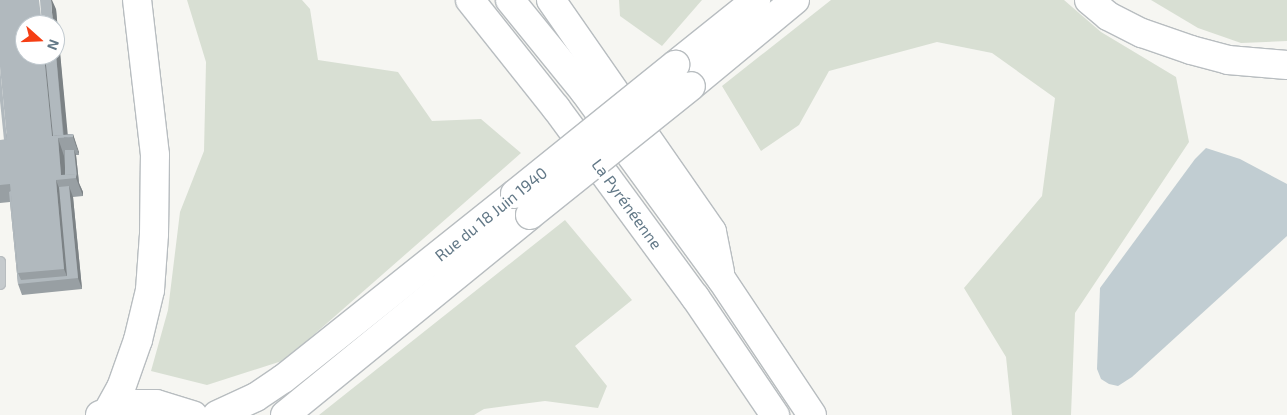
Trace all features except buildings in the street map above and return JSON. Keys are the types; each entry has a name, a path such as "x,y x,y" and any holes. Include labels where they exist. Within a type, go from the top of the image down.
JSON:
{"main road":[{"path":"104,413 121,388 138,340 150,290 154,234 155,155 137,0"},
{"name":"La Pyrénéenne","path":"470,0 556,108 689,289 775,415"},
{"name":"La Pyrénéenne","path":"510,0 584,91 722,280 812,415"},
{"path":"551,0 712,232 722,280"},
{"name":"Rue du 18 Juin 1940","path":"683,75 756,0"},
{"name":"Rue du 18 Juin 1940","path":"284,415 522,205 683,75 795,0"},
{"path":"1089,0 1108,16 1142,33 1191,50 1228,60 1287,65"},
{"path":"1119,0 1191,50"},
{"name":"Rue du 18 Juin 1940","path":"217,415 256,397 283,380 522,205"},
{"path":"104,413 132,404 156,404 193,415"}],"lane":[{"path":"0,262 0,284"}],"shaded area":[{"path":"187,0 302,0 310,9 318,60 398,72 432,121 481,119 521,153 285,360 207,385 151,371 168,310 180,212 204,151 206,62"},
{"path":"619,0 702,0 662,46 620,16"},
{"path":"831,0 1064,0 1101,32 1176,77 1189,142 1075,313 1071,415 1012,415 1006,357 964,288 1042,196 1055,98 992,53 937,42 829,71 799,125 761,151 722,86"},
{"path":"1151,0 1287,0 1287,41 1241,43 1198,28"},
{"path":"1206,148 1240,159 1287,184 1287,236 1132,377 1118,386 1109,384 1101,379 1097,369 1100,288 1195,159"},
{"path":"565,220 632,300 575,346 607,386 598,408 545,401 484,409 474,415 319,415"}]}
